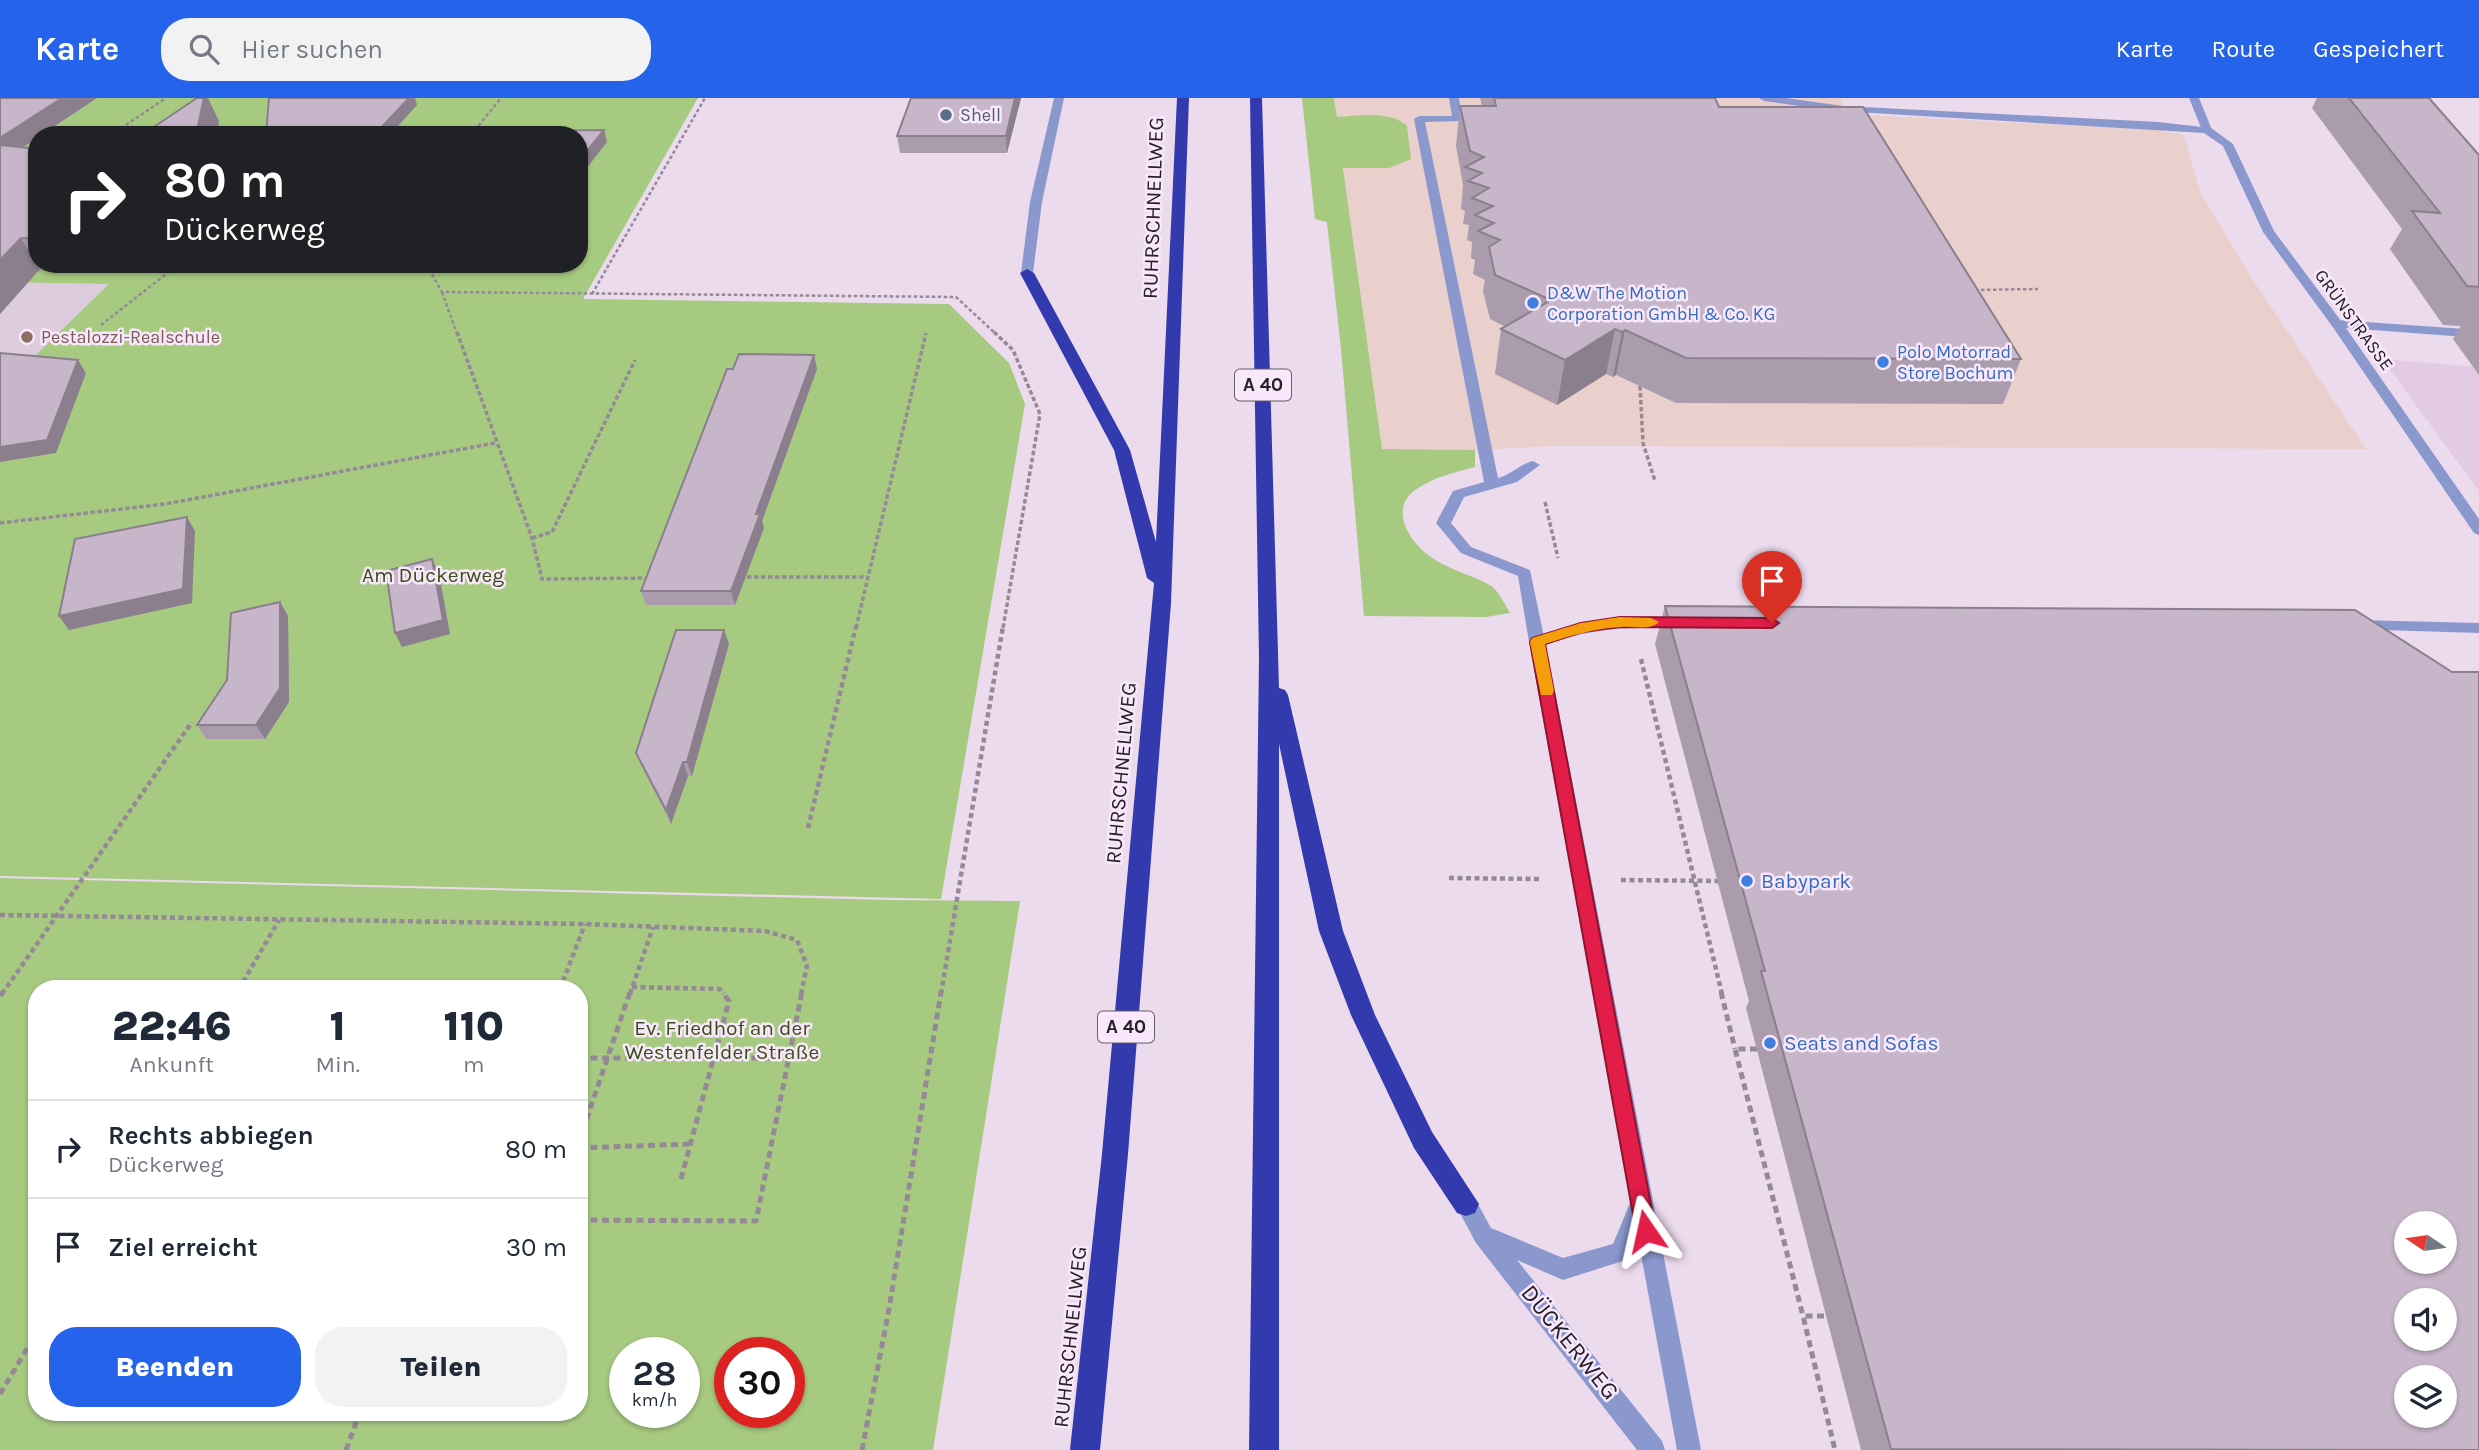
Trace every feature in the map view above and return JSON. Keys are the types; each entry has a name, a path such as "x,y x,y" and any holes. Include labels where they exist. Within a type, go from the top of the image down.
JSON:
{"highway":[{"name":"RUHRSCHNELLWEG","path":"1084,1450 1115,1154 1162,603 1183,98"},
{"name":"A 40","path":"1256,98 1269,657 1264,1450"},
{"path":"1027,273 1122,450 1162,603"},
{"path":"1269,657 1331,931 1363,1015 1423,1140 1466,1204"}],"street":[{"path":"1027,273 1036,202 1059,98"},
{"path":"1454,98 1458,119 1419,119 1492,485"},
{"path":"1764,98 1843,109 2158,125 2207,130 2194,98"},
{"name":"GRÜNSTRASSE","path":"2207,130 2228,144 2269,232 2337,324 2479,530"},
{"path":"2337,324 2479,334"},
{"path":"1533,465 1512,479 1458,494 1443,523 1466,550 1525,573 1689,1450"},
{"path":"1537,642 1581,627 1633,622 1703,623"},
{"path":"2342,625 2479,628"},
{"name":"DÜCKERWEG","path":"1466,1204 1485,1236 1653,1450"},
{"name":"DÜCKERWEG","path":"1485,1236 1563,1269 1621,1252 1641,1204"}],"path":[{"path":"124,126 166,98"},
{"path":"479,126 502,98"},
{"path":"592,294 705,98"},
{"path":"101,325 167,273"},
{"path":"430,273 442,292 495,443 532,538 542,579 663,578"},
{"path":"1974,290 2038,289"},
{"path":"442,292 956,296 1013,350 1040,414 973,796 889,1309 862,1450"},
{"path":"808,828 926,333"},
{"path":"532,538 552,532 635,360"},
{"path":"1640,386 1643,443 1655,481"},
{"path":"0,523 165,504 495,443"},
{"path":"731,578 867,577"},
{"path":"1633,622 1735,1049 1835,1450"},
{"path":"0,996 192,722"},
{"path":"1696,880 1734,881"},
{"path":"0,915 653,926 765,931 797,940 807,966 756,1220 588,1220"},
{"path":"244,980 280,919"},
{"path":"563,980 585,924"},
{"path":"588,1115 653,926"},
{"path":"632,987 720,989 729,1001 681,1179"},
{"path":"1735,1049 1758,1049"},
{"path":"588,1058 789,1058"},
{"path":"588,1148 690,1144"},
{"path":"1803,1316 1824,1316"},
{"path":"0,1394 28,1347"},
{"path":"346,1450 357,1421"}],"shaded area":[{"path":"1334,98 1841,98 1846,114 2157,130 2184,135 2200,192 2253,280 2366,449 1555,446 1475,450 1382,449 1343,168 1389,168 1382,116 1337,117"},
{"name":"Pestalozzi-Realschule","path":"0,282 110,284 0,390"},
{"path":"2382,359 2479,367 2479,491"}],"green space":[{"name":"Am Dückerweg","path":"57,98 698,98 583,299 949,304 1009,363 1025,404 941,899 0,876 0,390 109,284 0,282 0,135"},
{"path":"1302,98 1334,98 1337,117 1383,116 1407,126 1411,159 1389,168 1343,168 1382,449 1475,450 1475,467 1438,478 1418,488 1408,497 1403,517 1411,537 1419,547 1443,565 1494,588 1510,613 1486,617 1364,616 1327,222 1315,219"},
{"name":"Ev. Friedhof an der Westenfelder Straße","path":"0,878 1020,901 933,1450 0,1450"}],"building":[{"path":"0,98 62,98 0,138"},
{"path":"197,98 204,98 198,126 155,126"},
{"path":"269,98 409,98 383,126 267,126"},
{"path":"911,98 1015,98 1006,136 897,136"},
{"path":"1494,98 1715,98 1719,107 1863,107 2021,359 1686,358 1625,330 1622,332 1615,329 1565,360 1501,329 1551,300 1495,275 1489,247 1500,240 1478,231 1494,223 1475,215 1493,206 1472,198 1489,188 1468,181 1482,173 1465,167 1484,157 1470,151 1460,106 1496,106"},
{"path":"2349,98 2429,98 2479,155 2479,287 2467,286 2412,211 2440,213"},
{"path":"588,130 604,130 588,150"},
{"path":"0,145 28,148 28,238 21,238 0,260"},
{"path":"0,353 78,360 47,440 0,447"},
{"path":"739,354 814,355 731,591 641,591 727,369 733,369"},
{"path":"187,517 183,589 59,616 75,539"},
{"path":"432,559 443,620 395,633 386,571"},
{"path":"280,602 280,688 256,725 197,725 227,680 231,613"},
{"path":"1665,606 2355,610 2452,672 2479,672 2479,1450 1891,1449 1761,971 1765,971"},
{"path":"676,630 724,630 687,762 683,762 666,810 636,753"}],"slow traffic":[{"path":"1546,691 1537,642 1581,627 1620,622 1651,622"}],"place":[{"name":"Shell","path":"946,115"},
{"name":"D&W The Motion Corporation GmbH & Co. KG","path":"1533,303"},
{"name":"Pestalozzi-Realschule","path":"27,337"},
{"name":"Polo Motorrad Store Bochum","path":"1883,362"},
{"name":"Babypark","path":"1747,881"},
{"name":"Seats and Sofas","path":"1770,1043"}],"route":[{"path":"1646,1231 1537,642 1581,627 1620,622 1772,623"}]}
